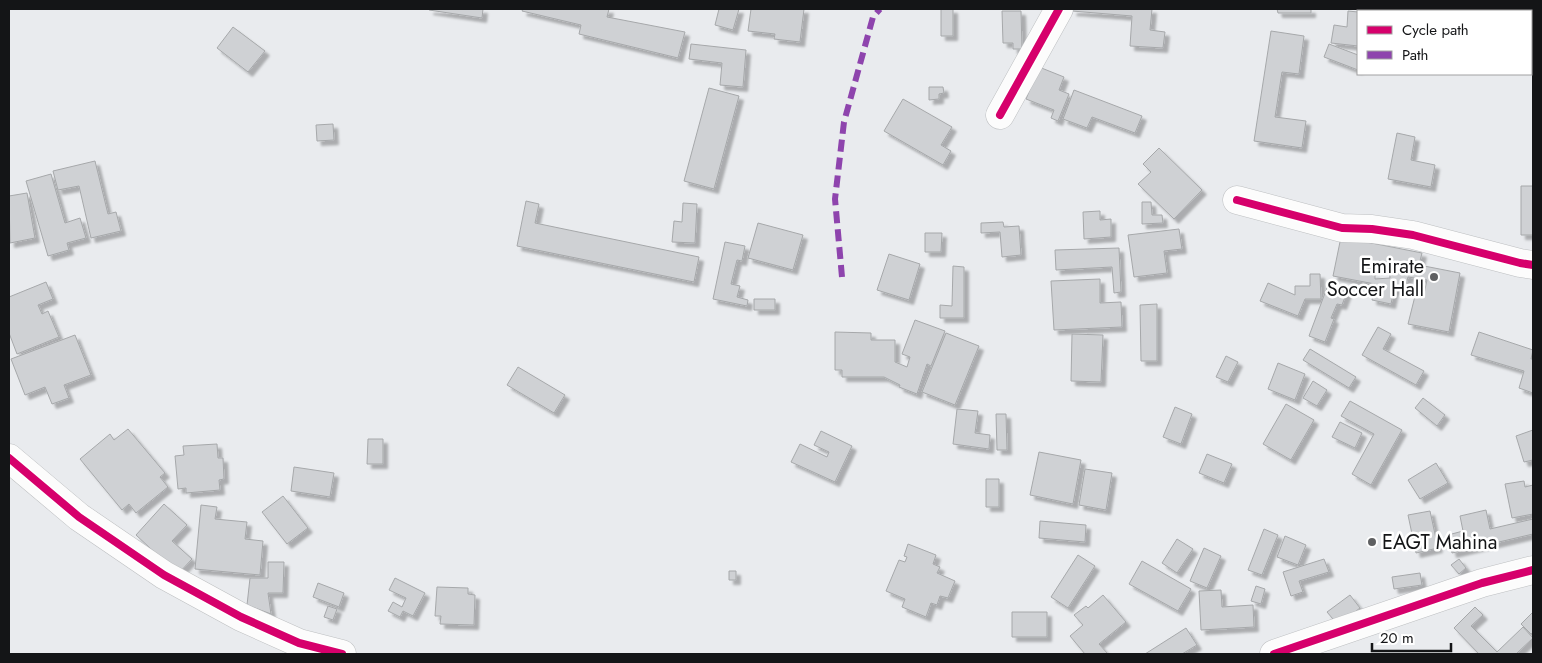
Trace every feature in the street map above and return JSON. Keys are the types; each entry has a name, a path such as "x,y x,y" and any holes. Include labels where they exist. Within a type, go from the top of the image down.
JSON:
{"street":[{"path":"1000,115 1059,9"},
{"path":"1237,200 1342,228 1372,229 1413,235 1520,264 1533,265"},
{"path":"9,458 79,518 164,575 241,618 299,643 342,654"},
{"path":"1274,654 1482,583 1533,570"}],"building":[{"path":"429,9 483,9 482,18"},
{"path":"523,9 609,9 607,17 685,32 678,58 579,34 581,25 522,11"},
{"path":"719,9 739,9 733,30 715,25"},
{"path":"751,9 804,9 800,42 774,39 775,34 748,31"},
{"path":"941,9 953,9 953,36 941,36"},
{"path":"1073,9 1152,9 1150,30 1165,32 1163,48 1130,46 1132,16 1072,11"},
{"path":"1277,9 1311,9 1311,13 1278,13"},
{"path":"1002,11 1021,11 1022,49 1013,49 1013,43 1003,43"},
{"path":"1348,11 1357,12 1357,46 1331,43 1334,25 1347,27"},
{"path":"233,27 265,51 248,72 217,48"},
{"path":"1271,31 1304,36 1299,74 1282,72 1275,117 1306,121 1302,148 1254,141"},
{"path":"691,44 746,50 743,87 720,85 722,63 689,59"},
{"path":"1329,44 1357,55 1357,70 1324,57"},
{"path":"1039,67 1064,77 1059,90 1069,94 1058,121 1051,118 1054,110 1026,99"},
{"path":"929,87 943,87 944,93 939,94 939,99 929,100"},
{"path":"709,88 739,96 714,189 684,181"},
{"path":"1074,90 1142,116 1135,133 1092,117 1087,128 1063,119"},
{"path":"903,99 952,127 941,145 951,151 943,165 884,131"},
{"path":"333,124 334,140 317,141 316,125"},
{"path":"1397,133 1415,137 1411,160 1435,165 1431,187 1388,179"},
{"path":"1159,148 1202,190 1174,219 1138,184 1151,172 1143,164"},
{"path":"95,161 108,214 116,212 121,231 91,238 79,186 58,190 53,171"},
{"path":"51,174 65,223 80,218 86,238 67,243 69,250 48,256 26,181"},
{"path":"1521,186 1533,186 1533,235 1521,235"},
{"path":"27,193 35,238 10,243 9,196"},
{"path":"526,201 539,204 535,223 699,257 694,282 517,246"},
{"path":"1142,202 1151,202 1152,215 1162,215 1163,223 1142,224"},
{"path":"683,203 697,204 695,243 672,242 674,221 682,222"},
{"path":"1100,211 1100,220 1111,219 1111,237 1084,239 1083,212"},
{"path":"1003,222 1004,227 1019,226 1021,255 1002,257 1000,232 981,233 981,223"},
{"path":"758,223 803,235 793,270 748,258"},
{"path":"1179,229 1182,249 1164,251 1167,273 1134,277 1128,235"},
{"path":"925,233 942,233 941,252 925,252"},
{"path":"1341,237 1422,253 1419,265 1460,273 1449,332 1408,324 1416,292 1424,294 1427,280 1408,277 1404,292 1394,290 1391,304 1372,300 1375,284 1333,276","holes":["1389,264 1390,278 1375,279 1375,274 1369,275 1368,266"]},
{"path":"725,242 745,246 742,261 737,260 731,284 740,286 737,297 748,300 747,306 713,299"},
{"path":"1119,248 1121,292 1114,293 1112,267 1056,270 1055,250"},
{"path":"889,254 920,264 909,300 877,290"},
{"path":"953,266 964,267 964,318 940,318 940,305 952,306"},
{"path":"1310,274 1320,274 1321,299 1305,299 1298,316 1260,301 1268,283 1295,295 1295,286 1310,286"},
{"path":"1100,279 1100,303 1121,302 1122,327 1054,330 1051,281"},
{"path":"46,282 53,299 38,305 42,314 48,311 59,337 17,354 9,333 9,297"},
{"path":"1328,285 1347,292 1342,305 1337,304 1331,318 1334,319 1325,342 1309,336"},
{"path":"754,299 775,299 775,310 754,310"},
{"path":"1157,304 1157,361 1141,361 1140,305"},
{"path":"915,320 945,331 931,366 927,364 917,394 899,387 900,385 884,377 842,377 842,370 835,370 835,332 871,333 871,340 895,340 895,362 907,367 910,357 902,354"},
{"path":"1378,327 1391,334 1383,349 1424,371 1416,385 1362,355"},
{"path":"1479,332 1533,350 1531,359 1533,359 1533,393 1519,388 1524,371 1471,355"},
{"path":"946,333 979,346 955,405 922,392"},
{"path":"1072,334 1103,335 1101,382 1071,381"},
{"path":"75,335 91,375 64,385 69,398 52,404 45,387 25,395 11,359"},
{"path":"1310,349 1356,377 1349,388 1303,360"},
{"path":"1226,356 1238,362 1228,382 1216,377"},
{"path":"1278,363 1305,374 1295,400 1268,389"},
{"path":"518,367 565,395 554,413 507,385"},
{"path":"1313,381 1327,390 1317,406 1303,398"},
{"path":"1423,398 1445,415 1437,426 1415,408"},
{"path":"1350,401 1402,430 1371,485 1352,474 1374,434 1341,416"},
{"path":"1286,404 1314,420 1291,460 1263,444"},
{"path":"1175,407 1192,414 1181,444 1163,437"},
{"path":"957,409 978,411 975,433 990,435 989,449 953,444"},
{"path":"996,414 1006,414 1007,450 997,450"},
{"path":"1340,422 1362,433 1355,448 1332,437"},
{"path":"128,429 165,473 160,477 168,487 136,513 129,504 122,510 80,459 110,434 114,440"},
{"path":"1533,430 1533,460 1524,462 1516,436"},
{"path":"821,431 852,446 835,482 791,462 800,444 827,457 829,452 814,445"},
{"path":"368,439 383,439 383,464 367,464"},
{"path":"217,444 218,458 223,458 224,479 219,480 220,490 186,493 186,488 178,489 175,456 184,455 183,446"},
{"path":"1039,452 1081,460 1073,504 1030,495"},
{"path":"1207,454 1232,464 1224,483 1199,473"},
{"path":"1436,463 1448,483 1420,499 1408,480"},
{"path":"294,467 334,473 330,497 291,491"},
{"path":"1085,469 1112,473 1106,510 1079,505"},
{"path":"986,479 999,479 999,507 986,507"},
{"path":"1524,481 1525,487 1533,485 1533,514 1512,518 1505,484"},
{"path":"283,496 308,528 287,544 262,512"},
{"path":"164,504 187,525 172,541 192,559 178,574 136,535"},
{"path":"201,505 217,507 215,519 247,522 245,539 263,541 260,575 195,569"},
{"path":"1486,510 1490,529 1533,519 1533,534 1452,553 1448,535 1463,531 1460,516"},
{"path":"1430,511 1438,548 1416,553 1408,515"},
{"path":"1040,521 1086,525 1085,542 1039,538"},
{"path":"1264,529 1278,535 1262,575 1248,570"},
{"path":"1285,536 1306,545 1298,565 1277,557"},
{"path":"1177,539 1193,549 1177,573 1162,563"},
{"path":"908,544 936,555 933,564 940,567 937,573 955,581 948,598 940,596 937,605 931,603 926,617 902,607 905,599 886,591 899,560 905,562 907,557 904,556"},
{"path":"1204,548 1221,556 1207,588 1190,581"},
{"path":"1078,555 1095,566 1068,608 1051,597"},
{"path":"1324,559 1329,572 1299,581 1303,592 1291,596 1283,572"},
{"path":"1459,559 1466,568 1459,574 1451,565"},
{"path":"1142,561 1191,589 1178,611 1129,584"},
{"path":"268,562 284,562 283,593 268,593 271,614 247,605 250,578 268,578"},
{"path":"729,571 736,571 736,580 729,580"},
{"path":"1420,573 1422,585 1394,589 1392,577"},
{"path":"395,578 425,593 413,616 403,611 400,617 388,611 393,602 402,607 406,598 389,590"},
{"path":"318,583 344,593 339,607 313,597"},
{"path":"1256,586 1265,589 1261,604 1251,601"},
{"path":"437,587 468,588 468,594 475,595 474,625 440,624 441,616 435,616"},
{"path":"1221,590 1222,607 1253,605 1254,627 1201,630 1199,591"},
{"path":"1103,595 1126,622 1099,644 1108,654 1085,654 1070,636 1083,625 1074,615 1086,606 1088,608"},
{"path":"1350,595 1360,608 1338,625 1327,612"},
{"path":"328,606 337,609 333,620 324,617"},
{"path":"1475,607 1483,615 1471,626 1497,652 1523,627 1533,638 1516,654 1479,654 1454,628"},
{"path":"1012,612 1047,612 1047,637 1012,637"},
{"path":"1533,612 1533,632 1531,634 1521,624"},
{"path":"1186,628 1197,645 1182,654 1145,654"}],"marked path":[{"path":"842,277 835,199 844,122 873,17 880,9"}],"cycle path":[{"path":"1000,115 1059,9"},
{"path":"1237,200 1342,228 1372,229 1413,235 1533,265"},
{"path":"9,458 79,517 164,575 241,617 299,643 342,654"},
{"path":"1274,654 1482,583 1533,570"}],"place":[{"name":"Emirate Soccer Hall","path":"1434,277"},
{"name":"EAGT Mahina","path":"1372,542"}]}
